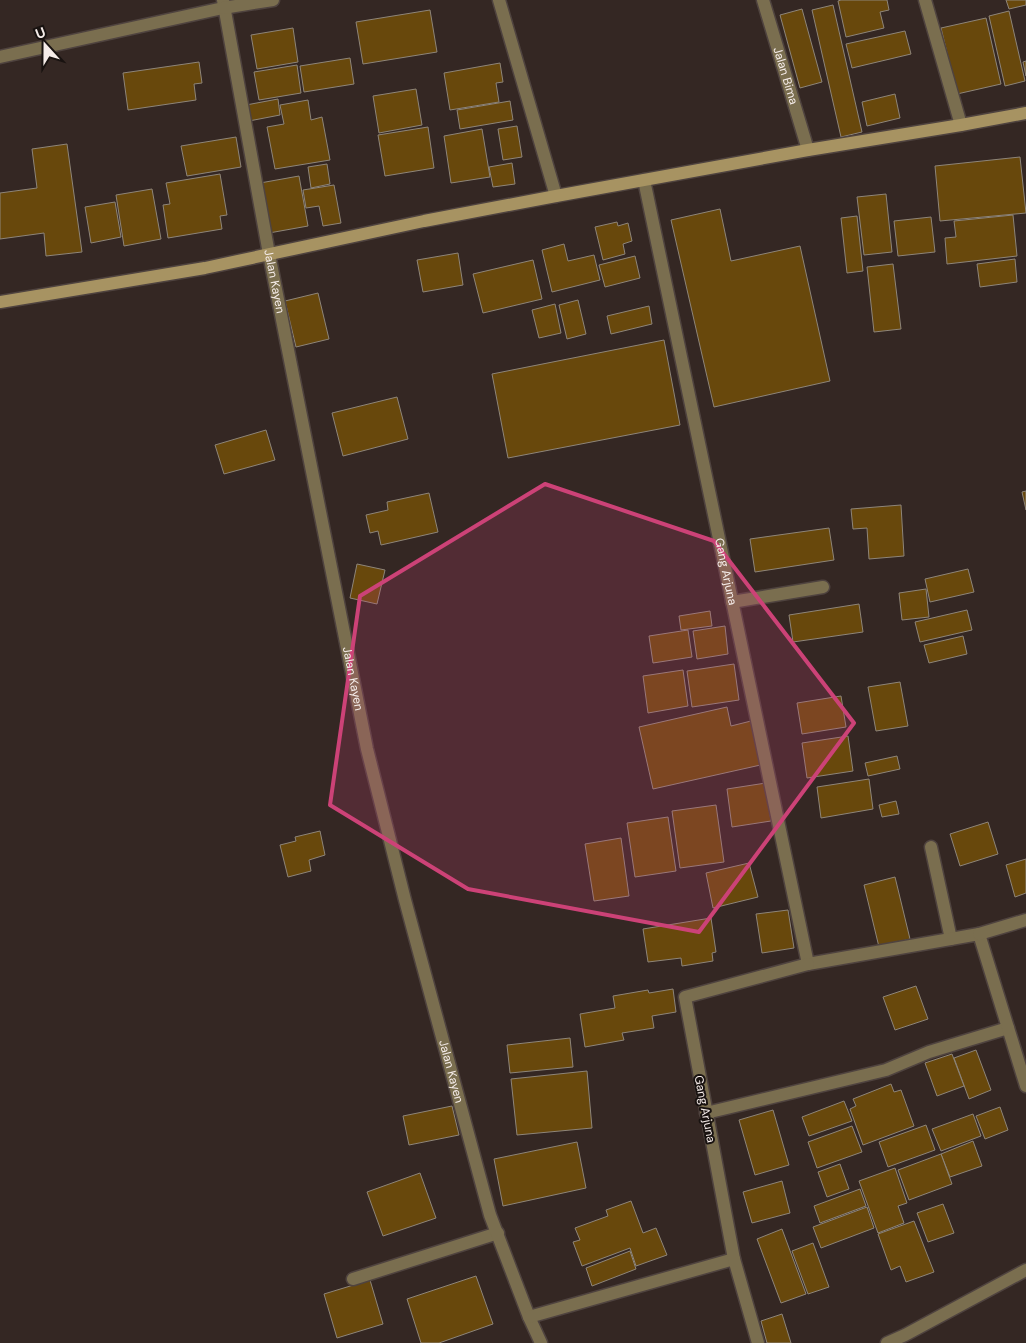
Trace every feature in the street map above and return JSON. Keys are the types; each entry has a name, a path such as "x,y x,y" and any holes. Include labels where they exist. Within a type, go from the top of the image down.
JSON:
{"main road":[{"path":"0,302 205,268 556,196 1026,113"}],"street":[{"path":"0,57 223,4 273,0"},
{"path":"499,0 556,196"},
{"name":"Jalan Bima","path":"763,0 808,150"},
{"path":"925,0 961,125"},
{"name":"Jalan Kayen","path":"223,4 269,254 367,749 488,1206 529,1317 541,1343"},
{"name":"Gang Arjuna","path":"644,180 808,964"},
{"path":"732,602 823,587"},
{"path":"931,847 951,939"},
{"name":"Gang Arjuna","path":"758,1343 734,1260 685,997 808,964 979,934 1026,920"},
{"path":"979,934 1026,1086"},
{"path":"706,1113 886,1070 929,1052 1008,1028"},
{"path":"353,1279 498,1234"},
{"path":"529,1317 734,1260"},
{"path":"887,1343 907,1339 1026,1270"}],"highlighted area":[{"path":"545,484 714,541 854,723 699,932 468,889 330,805 360,596"}],"building":[{"path":"887,0 889,10 880,12 884,28 846,37 838,1"},
{"path":"1006,0 1026,0 1026,5 1009,9"},
{"path":"833,5 862,132 841,137 812,10"},
{"path":"802,9 822,82 800,88 780,15"},
{"path":"430,10 437,52 363,64 356,22"},
{"path":"1009,11 1025,81 1005,86 989,16"},
{"path":"986,18 1001,84 957,94 941,28"},
{"path":"293,28 298,62 257,69 251,35"},
{"path":"905,31 911,54 852,68 846,44"},
{"path":"350,58 354,84 304,92 300,66"},
{"path":"1026,61 1026,76 1023,62"},
{"path":"199,62 202,83 194,84 196,100 128,110 123,73"},
{"path":"500,63 503,82 496,83 499,102 450,110 444,73"},
{"path":"297,65 301,93 259,100 254,72"},
{"path":"416,89 422,125 379,133 373,96"},
{"path":"895,94 900,118 867,126 862,102"},
{"path":"278,99 280,115 249,121 246,105"},
{"path":"308,100 311,120 322,117 330,160 275,169 267,127 284,124 280,105"},
{"path":"510,101 513,120 460,129 457,110"},
{"path":"517,126 522,157 503,160 498,129"},
{"path":"428,127 434,168 385,176 378,135"},
{"path":"482,129 490,177 451,183 444,136"},
{"path":"236,137 241,167 187,176 181,146"},
{"path":"67,144 82,252 46,256 44,233 0,239 0,193 37,188 32,149"},
{"path":"1020,157 1026,213 940,221 935,166"},
{"path":"512,163 515,184 493,187 489,167"},
{"path":"327,164 330,184 311,188 308,167"},
{"path":"220,174 227,215 220,216 222,229 168,238 163,205 170,204 166,183"},
{"path":"299,176 308,226 269,233 260,183"},
{"path":"334,185 341,223 323,226 319,206 306,208 303,190"},
{"path":"152,189 161,239 124,246 116,195"},
{"path":"886,194 892,252 864,255 857,197"},
{"path":"115,202 121,237 91,243 85,207"},
{"path":"720,209 731,261 800,246 830,381 714,407 671,220"},
{"path":"1013,215 1017,256 947,264 945,238 956,237 954,221"},
{"path":"857,216 863,271 847,273 841,218"},
{"path":"931,217 935,252 898,256 894,221"},
{"path":"617,222 618,226 628,223 632,241 623,244 625,254 603,260 595,227"},
{"path":"564,244 568,261 594,255 600,280 552,292 542,250"},
{"path":"458,253 463,285 423,292 417,260"},
{"path":"635,256 640,278 605,287 599,265"},
{"path":"1015,259 1017,282 980,287 977,264"},
{"path":"533,260 542,299 483,313 473,274"},
{"path":"893,264 901,329 874,332 867,267"},
{"path":"318,293 329,339 296,347 285,301"},
{"path":"578,300 586,334 567,339 559,305"},
{"path":"555,304 561,333 539,338 532,310"},
{"path":"649,306 652,324 611,334 607,316"},
{"path":"664,340 680,425 508,458 492,374"},
{"path":"397,397 408,439 343,456 332,413"},
{"path":"266,430 275,460 224,474 215,445"},
{"path":"1026,491 1026,510 1022,492"},
{"path":"429,493 438,532 381,545 378,531 370,533 366,515 388,510 387,502"},
{"path":"901,505 904,556 869,559 867,528 853,529 851,509"},
{"path":"829,528 834,560 755,572 750,539"},
{"path":"357,564 385,570 377,604 350,598"},
{"path":"968,569 974,592 930,602 925,579"},
{"path":"926,589 929,617 902,620 899,593"},
{"path":"859,604 863,632 793,642 789,615"},
{"path":"967,610 972,630 920,642 915,622"},
{"path":"710,611 712,626 681,630 679,616"},
{"path":"725,626 728,654 697,659 693,631"},
{"path":"688,630 692,657 653,663 649,636"},
{"path":"963,636 967,654 929,663 924,645"},
{"path":"734,664 739,700 692,707 687,671"},
{"path":"683,670 688,706 648,713 643,676"},
{"path":"900,682 908,726 876,731 868,687"},
{"path":"841,696 846,727 802,734 797,703"},
{"path":"727,707 731,726 755,720 765,764 653,789 639,727"},
{"path":"848,736 853,771 807,778 802,743"},
{"path":"897,756 900,769 868,776 865,763"},
{"path":"869,779 873,809 821,818 817,787"},
{"path":"766,783 771,821 732,827 727,789"},
{"path":"896,801 899,814 882,817 879,805"},
{"path":"716,805 724,862 680,868 672,811"},
{"path":"668,817 676,871 635,877 627,823"},
{"path":"988,822 998,854 960,866 950,834"},
{"path":"320,831 325,855 309,860 311,871 288,877 280,845 296,841 295,837"},
{"path":"621,838 629,896 594,901 585,844"},
{"path":"1026,859 1026,893 1015,897 1006,865"},
{"path":"749,863 758,897 713,908 706,873"},
{"path":"895,877 910,939 879,947 864,885"},
{"path":"788,910 794,948 762,953 756,914"},
{"path":"711,918 716,952 712,953 713,961 682,966 681,958 648,962 643,929"},
{"path":"916,986 928,1019 895,1030 883,997"},
{"path":"673,989 676,1012 652,1016 654,1028 622,1033 624,1040 585,1047 580,1014 615,1008 613,996 648,990 649,993"},
{"path":"570,1038 573,1067 510,1073 507,1045"},
{"path":"976,1050 991,1090 969,1099 954,1058"},
{"path":"952,1054 964,1086 937,1096 925,1063"},
{"path":"587,1071 592,1128 517,1135 511,1079"},
{"path":"891,1084 894,1092 901,1090 914,1126 863,1145 850,1109 856,1106 853,1099"},
{"path":"844,1101 852,1121 809,1136 802,1117"},
{"path":"452,1106 459,1135 409,1145 403,1116"},
{"path":"1000,1107 1008,1130 985,1139 976,1116"},
{"path":"773,1110 789,1165 755,1175 739,1120"},
{"path":"973,1114 981,1136 941,1151 932,1129"},
{"path":"926,1125 935,1150 888,1167 879,1142"},
{"path":"852,1126 862,1152 817,1168 808,1142"},
{"path":"973,1141 982,1166 950,1177 941,1154"},
{"path":"577,1142 586,1188 503,1206 494,1159"},
{"path":"941,1154 952,1184 909,1200 898,1170"},
{"path":"840,1164 849,1189 827,1197 818,1172"},
{"path":"895,1168 907,1203 898,1206 904,1223 878,1233 859,1181"},
{"path":"420,1173 436,1218 383,1236 367,1192"},
{"path":"782,1181 790,1213 752,1223 743,1192"},
{"path":"860,1189 866,1206 820,1223 814,1206"},
{"path":"631,1201 643,1233 656,1228 667,1255 636,1266 630,1248 582,1266 573,1242 580,1240 575,1228 608,1216 606,1210"},
{"path":"943,1204 954,1233 928,1242 917,1213"},
{"path":"867,1207 874,1228 821,1248 813,1227"},
{"path":"914,1221 934,1272 906,1282 900,1266 891,1270 878,1234"},
{"path":"782,1229 806,1294 781,1303 757,1239"},
{"path":"813,1243 829,1287 808,1294 792,1251"},
{"path":"630,1251 636,1269 592,1286 586,1268"},
{"path":"476,1276 493,1324 439,1343 421,1343 407,1299"},
{"path":"370,1280 383,1324 337,1338 324,1294"},
{"path":"782,1314 791,1343 767,1343 761,1321"}]}
